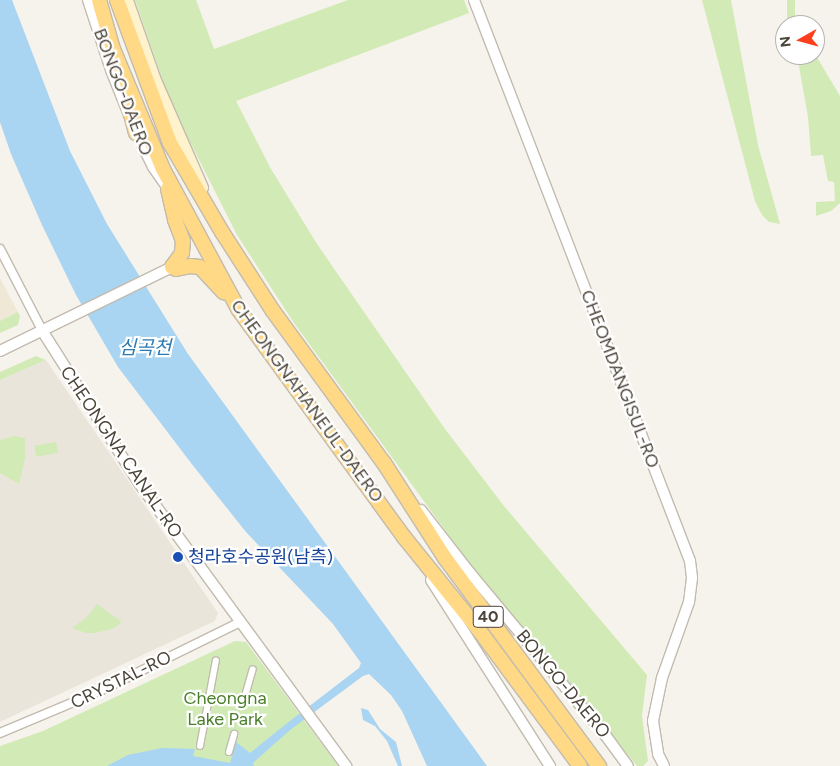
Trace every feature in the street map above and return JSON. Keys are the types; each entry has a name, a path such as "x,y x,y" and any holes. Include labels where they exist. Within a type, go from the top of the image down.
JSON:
{"highway":[{"name":"CHEONGNAHANEUL-DAERO","path":"99,0 135,103 163,168 239,310 404,537 479,630 580,766"},
{"name":"CHEONGNAHANEUL-DAERO","path":"116,0 170,143 222,232 273,311 384,463 445,558 599,766"},
{"path":"107,27 136,133"},
{"path":"168,188 175,220 183,241 182,253 172,267 176,269 190,266 200,267 239,310"}],"main road":[{"name":"BONGO-DAERO","path":"128,0 170,118 222,232"}],"street":[{"name":"BONGO-DAERO","path":"88,0 111,70 136,133 153,167 196,230"},
{"name":"CHEOMDANGISUL-RO","path":"474,0 690,562 692,578 689,602 662,678 653,721 658,754 664,766"},
{"name":"CHEONGNA CANAL-RO","path":"0,248 43,332 139,483 346,766"},
{"path":"0,351 43,332 172,267"},
{"name":"BONGO-DAERO","path":"384,463 470,573 606,736 628,766"},
{"name":"40","path":"404,537 550,766"},
{"name":"CRYSTAL-RO","path":"0,733 100,691 240,622"},
{"path":"200,746 216,660"},
{"path":"243,703 253,668"},
{"path":"229,752 234,734"}],"shaded area":[{"path":"0,278 18,312 0,321"},
{"path":"46,360 218,613 215,621 0,722 0,380"}],"green space":[{"path":"135,0 196,0 214,49 348,0 464,0 469,13 236,101 271,169 317,244 445,429 504,506 647,675 642,716 648,761 643,766 637,766 472,567 294,323 237,235 189,140 164,84"},
{"path":"702,0 731,0 758,145 780,224 769,222 762,215 755,201"},
{"path":"787,0 795,0 795,15 787,15"},
{"path":"799,65 822,65 840,96 840,203 831,211 816,216 816,202 835,201 834,182 828,181 823,155 811,156 808,117"},
{"path":"18,312 20,316 18,325 0,333 0,321"},
{"path":"36,356 46,360 0,380 0,372"},
{"path":"14,436 25,438 25,459 19,484 0,473 0,440"},
{"path":"56,442 58,453 36,457 34,446"},
{"path":"97,604 121,621 120,624 112,629 95,633 86,633 72,628 87,617"},
{"name":"Cheongna Lake Park","path":"235,641 246,642 338,766 0,766 0,746 43,731"}],"water":[{"name":"심곡천","path":"0,0 12,0 70,151 107,224 188,354 487,766 427,766 402,711 391,695 369,674 363,676 290,730 253,763 254,766 107,766 128,755 162,748 195,749 193,756 230,763 236,742 250,753 359,668 361,663 333,624 246,532 191,463 118,367 76,295 42,225 11,154 0,122"},
{"path":"361,708 368,710 380,729 396,742 402,766 398,766 387,741 375,726 363,720"}],"place":[{"name":"청라호수공원(남측)","path":"178,557"}]}
